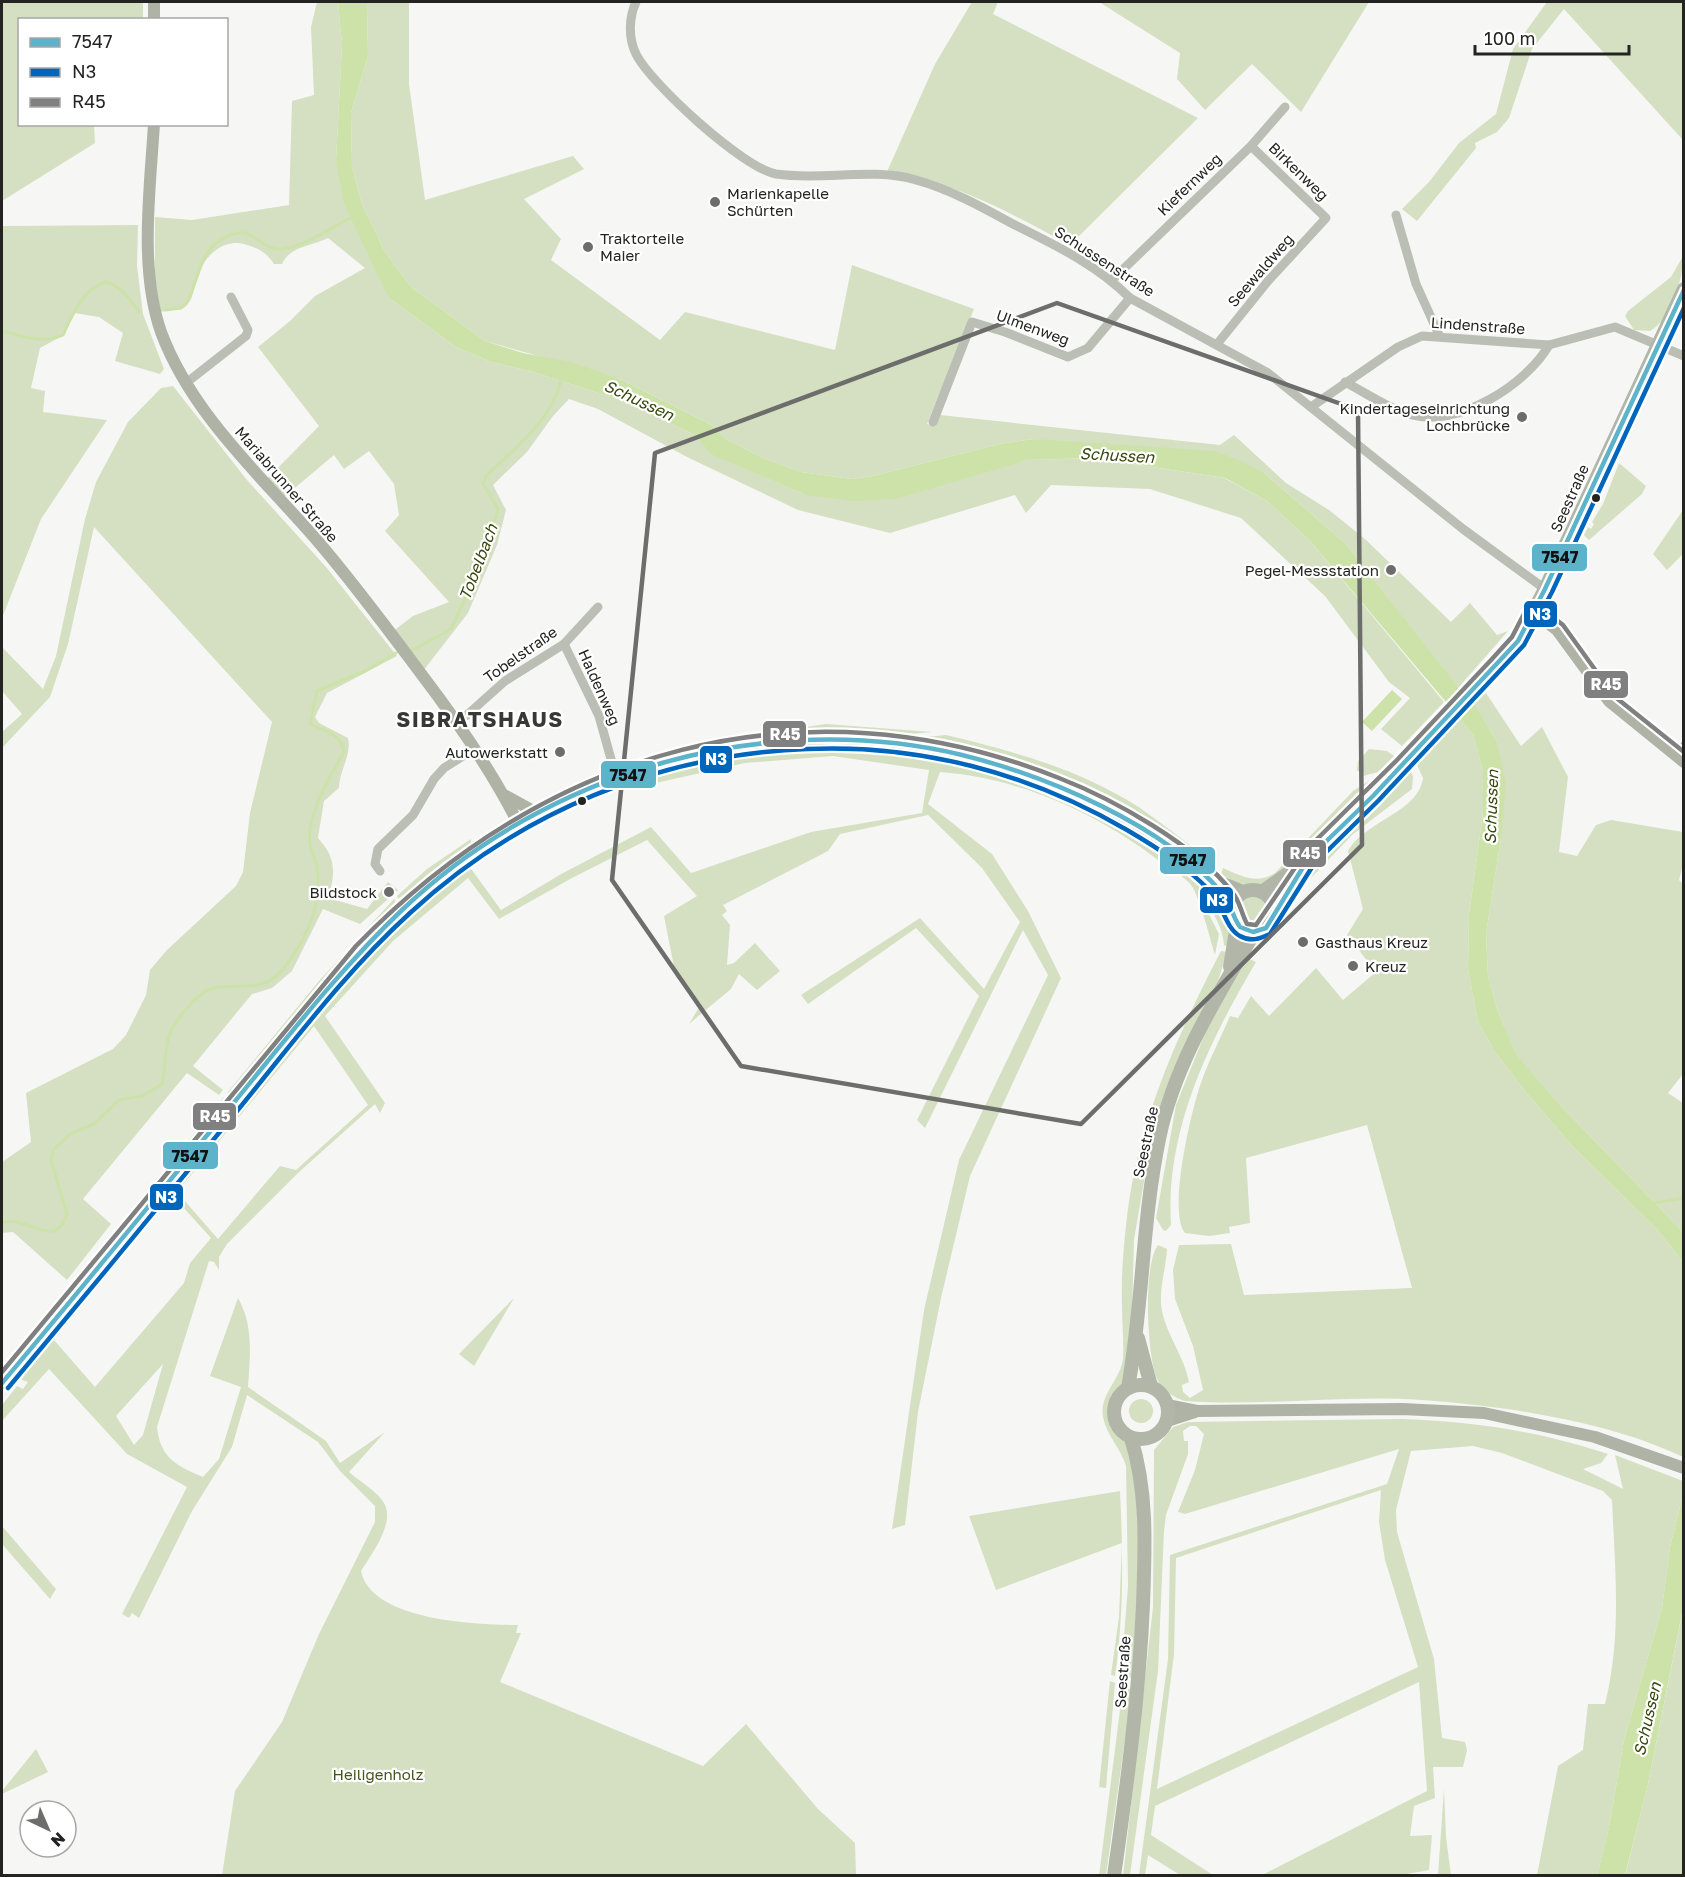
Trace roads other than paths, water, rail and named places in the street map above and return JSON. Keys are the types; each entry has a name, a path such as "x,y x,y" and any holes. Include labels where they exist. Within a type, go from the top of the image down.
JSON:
{"main road":[{"name":"Seestraße","path":"1262,892 1308,859 1437,729 1518,640 1545,589 1683,289"},
{"name":"Seestraße","path":"1275,911 1308,859"},
{"path":"1246,892 1262,892 1270,898 1275,911 1270,925 1254,933 1237,925 1233,906 1246,892"},
{"name":"Seestraße","path":"1230,971 1237,925"},
{"name":"Seestraße","path":"1114,1875 1139,1685 1145,1557 1141,1470 1131,1438 1118,1428 1113,1413 1117,1398 1128,1388 1137,1333 1145,1234 1159,1138 1180,1074 1230,971 1254,933"},
{"name":"Seestraße","path":"1137,1333 1151,1386 1164,1397 1167,1405"},
{"path":"1128,1388 1135,1385 1151,1386"},
{"path":"1167,1405 1167,1420"},
{"name":"Seestraße","path":"1141,1470 1152,1437 1159,1433 1167,1420"},
{"path":"1131,1438 1152,1437"}],"street":[{"path":"154,2 154,18"},
{"name":"Schussenstraße","path":"636,2 632,10 630,37 636,54 651,76 728,147 774,174 887,176 916,180 992,212 1069,253 1112,280 1130,298 1218,343 1268,373 1463,529 1545,589"},
{"name":"Kiefernweg","path":"1112,280 1251,146 1285,107"},
{"name":"Mariabrunner Straße","path":"154,126 148,242 152,293 161,331 172,359 218,428 343,571 404,651 474,749 518,824"},
{"name":"Birkenweg","path":"1251,146 1326,218"},
{"path":"1396,215 1416,284 1439,335"},
{"name":"Seewaldweg","path":"1218,343 1268,281 1326,218"},
{"path":"186,383 246,336 248,330 231,297"},
{"name":"Ulmenweg","path":"933,422 972,322 1005,332 1068,357 1088,348 1130,298"},
{"name":"Lindenstraße","path":"1311,407 1398,347 1422,336 1439,335 1549,345 1615,327 1683,356"},
{"path":"1346,382 1411,415 1441,417 1462,411 1498,394 1540,360 1549,345"},
{"name":"Tobelstraße","path":"456,722 467,716 505,681 564,644 598,607"},
{"path":"1534,612 1557,630 1609,700 1681,754"},
{"name":"Haldenweg","path":"564,644 599,716 616,777"},
{"path":"2,1383 346,968 409,904 481,847 518,824 616,777 697,753 753,744 804,740 863,741 920,747 980,759 1042,779 1080,795 1154,837 1207,876 1233,906"},
{"path":"380,871 375,864 378,849 413,815 434,778 444,768 474,749"},
{"path":"501,794 537,813"},
{"path":"1207,876 1246,892"},
{"path":"1167,1405 1197,1411 1402,1409 1484,1413 1595,1437 1683,1468"},
{"path":"1167,1420 1197,1411"}],"water":[{"name":"Schussen","path":"338,2 367,2 368,56 351,113 352,167 362,204 385,252 411,287 485,341 523,353 571,362 620,379 710,424 726,439 763,458 801,472 852,479 873,476 999,444 1033,439 1215,451 1264,473 1345,543 1458,687 1475,705 1497,742 1506,783 1501,838 1486,934 1488,976 1498,1012 1517,1056 1561,1106 1683,1232 1683,1262 1657,1229 1573,1147 1525,1091 1495,1052 1478,1022 1468,969 1469,914 1483,813 1483,771 1473,734 1310,541 1267,501 1225,478 1093,458 1028,460 895,499 853,501 806,495 710,454 697,436 623,401 530,371 491,362 456,347 388,297 344,204 336,161 342,45"},
{"path":"1392,690 1402,699 1372,731 1362,722"},
{"name":"Schussen","path":"1683,1494 1683,1608 1647,1789 1625,1875 1597,1875 1609,1827 1624,1740 1662,1608 1670,1547"}],"waterway":[{"path":"165,310 181,308 186,304 205,256 218,241 228,236 244,233 270,247 283,249 311,240 354,216"},
{"path":"2,331 40,339 63,335 74,311 84,297 105,282 116,286 139,312"},
{"name":"Tobelbach","path":"411,651 451,629 479,569 498,509 483,484 486,476 520,444 541,420 557,393 561,379"},
{"name":"Tobelbach","path":"2,1223 21,1223 48,1231 55,1230 62,1225 67,1214 51,1160 53,1150 70,1134 94,1124 119,1100 142,1096 162,1084 170,1034 182,1014 201,994 213,988 261,984 278,974 287,964 302,941 316,905 318,880 316,863 310,845 315,809 344,752 343,746 336,737 310,724 317,691 365,671 396,653"},
{"path":"1653,1203 1684,1198"}],"place":[{"name":"Marienkapelle Schürten","path":"715,202"},
{"name":"Traktorteile Maier","path":"588,247"},
{"name":"Kindertageseinrichtung Lochbrücke","path":"1522,417"},
{"name":"Pegel-Messstation","path":"1391,570"},
{"name":"Autowerkstatt","path":"560,752"},
{"name":"Bildstock","path":"389,892"},
{"name":"Gasthaus Kreuz","path":"1303,942"},
{"name":"Kreuz","path":"1353,966"}],"district":[{"name":"SIBRATSHAUS","path":"480,719"}],"park label":[{"name":"Heiligenholz","path":"378,1774"}]}
